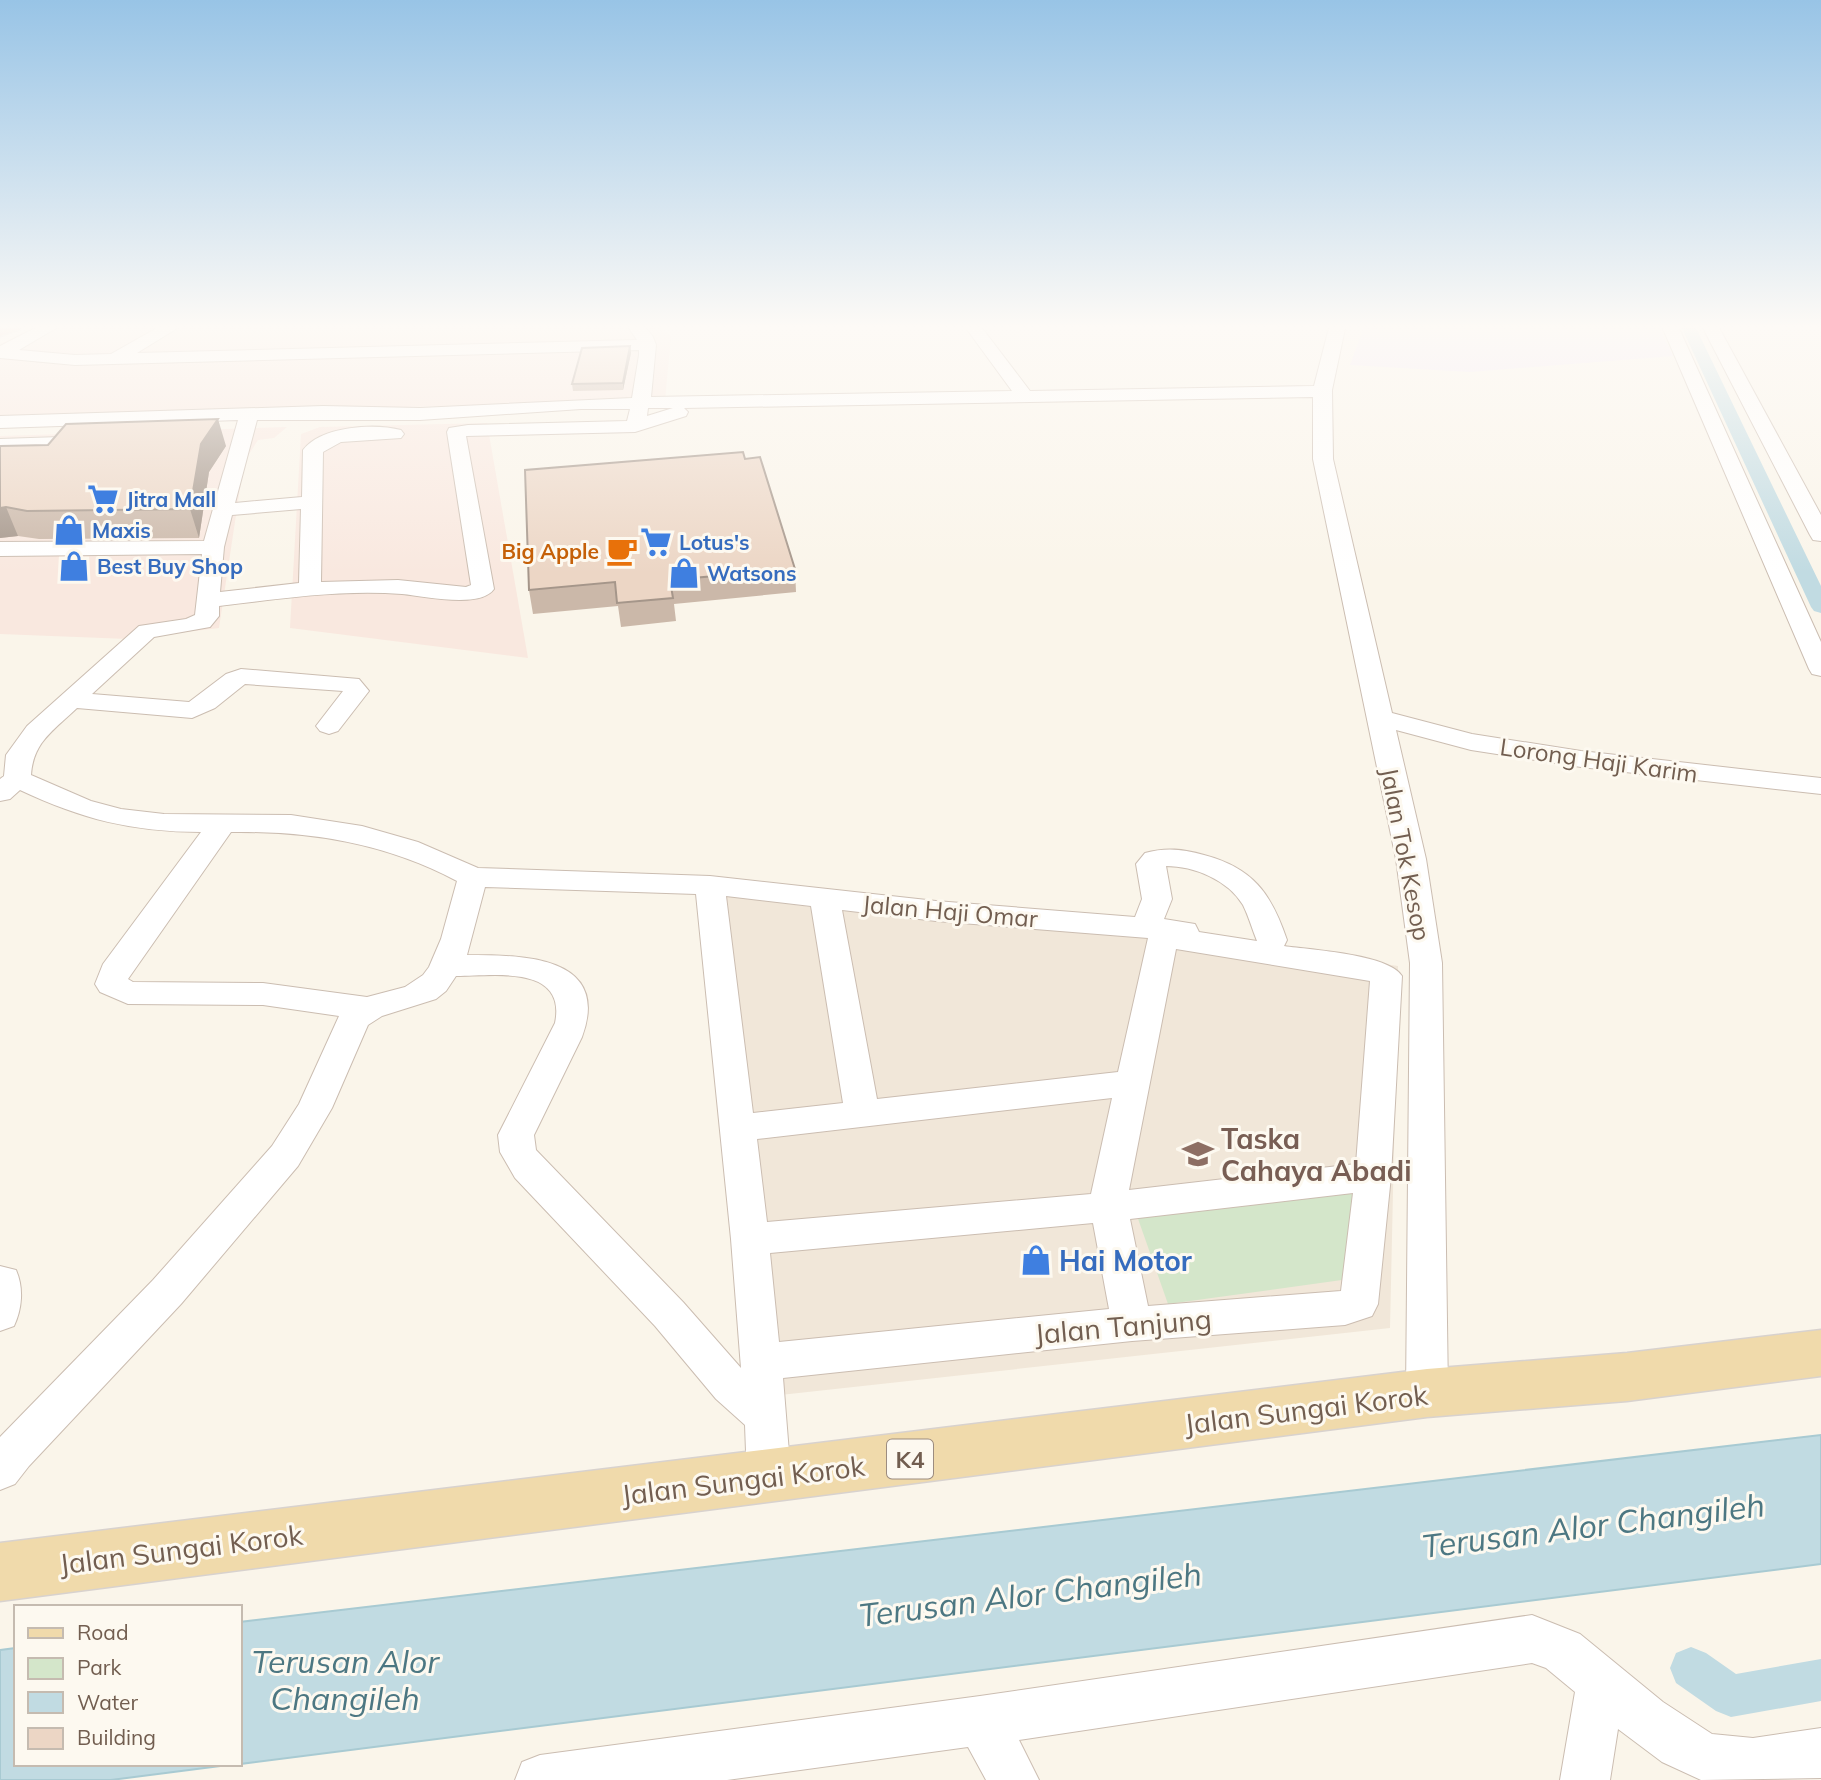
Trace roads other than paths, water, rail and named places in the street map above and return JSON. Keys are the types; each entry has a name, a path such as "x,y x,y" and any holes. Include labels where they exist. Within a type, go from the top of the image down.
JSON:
{"main road":[{"name":"Jalan Sungai Korok","path":"0,1572 769,1478 1427,1393 1627,1377 1821,1353"}],"street":[{"path":"0,412 181,407"},
{"path":"0,433 242,428 318,422 356,415 493,411 528,407"},
{"path":"553,407 638,413"},
{"path":"638,413 639,407"},
{"path":"310,589 313,450 322,442 339,436 456,432 638,413 737,407"},
{"path":"493,411 536,414 579,412 610,417 741,407"},
{"name":"Jalan Tok Kesop","path":"1320,407 1324,459 1418,893 1426,963 1427,1393"},
{"path":"1729,407 1821,669"},
{"path":"1733,407 1821,535"},
{"path":"0,422 242,428"},
{"path":"221,825 114,972 111,984 128,993 263,995 365,1008 426,991 439,979 447,965 473,877 444,861 350,831 290,824 221,825 122,819 9,786 19,755 36,732 148,631 202,622 207,616 213,547 242,428"},
{"path":"209,600 310,589 398,587 475,593 483,589 456,432"},
{"path":"0,445 107,441"},
{"path":"223,510 312,502"},
{"path":"0,549 213,547"},
{"path":"69,700 192,709 204,706 231,681 241,676 350,684 356,691 329,726"},
{"name":"Lorong Haji Karim","path":"1380,718 1471,742 1567,757 1821,786"},
{"path":"1132,1324 1109,1207 1110,1191 1134,1083 1158,931 1152,864 1154,859 1165,856 1199,862 1230,873 1245,885 1257,900 1272,940"},
{"name":"Jalan Haji Omar","path":"473,877 710,885 825,899 1272,940 1426,963"},
{"path":"710,885 750,1240 769,1478"},
{"path":"825,899 862,1114"},
{"path":"750,1240 1109,1207 1373,1176 1385,976 1376,971 1158,931"},
{"path":"447,965 535,968 554,975 562,983 571,997 573,1015 566,1037 516,1135 518,1152 528,1168 669,1314 731,1386 766,1417"},
{"path":"0,1469 167,1292 285,1156 315,1108 354,1018 365,1008"},
{"path":"738,1128 1134,1083"},
{"name":"Jalan Tanjung","path":"759,1362 1132,1324 1345,1308 1358,1304 1373,1176"},
{"path":"540,1780 980,1721 1532,1639 1553,1644 1573,1656 1663,1733 1732,1771 1747,1763 1821,1753"},
{"path":"1585,1780 1601,1682"},
{"path":"980,1721 1014,1780"}],"water":[{"name":"Terusan Alor Changileh","path":"1821,1435 1821,1564 242,1764 242,1622"},
{"name":"Terusan Alor Changileh","path":"14,1648 14,1766 220,1766 111,1780 0,1780 0,1650"}],"waterway":[{"path":"1726,407 1821,607"},
{"path":"1691,1668 1731,1696 1821,1680"}],"place":[{"name":"Jitra Mall","path":"103,499"},
{"name":"Maxis","path":"69,530"},
{"name":"Lotus's","path":"656,542"},
{"name":"Big Apple","path":"622,551"},
{"name":"Best Buy Shop","path":"74,566"},
{"name":"Watsons","path":"684,573"},
{"name":"Taska Cahaya Abadi","path":"1198,1154"},
{"name":"Hai Motor","path":"1036,1260"}]}
